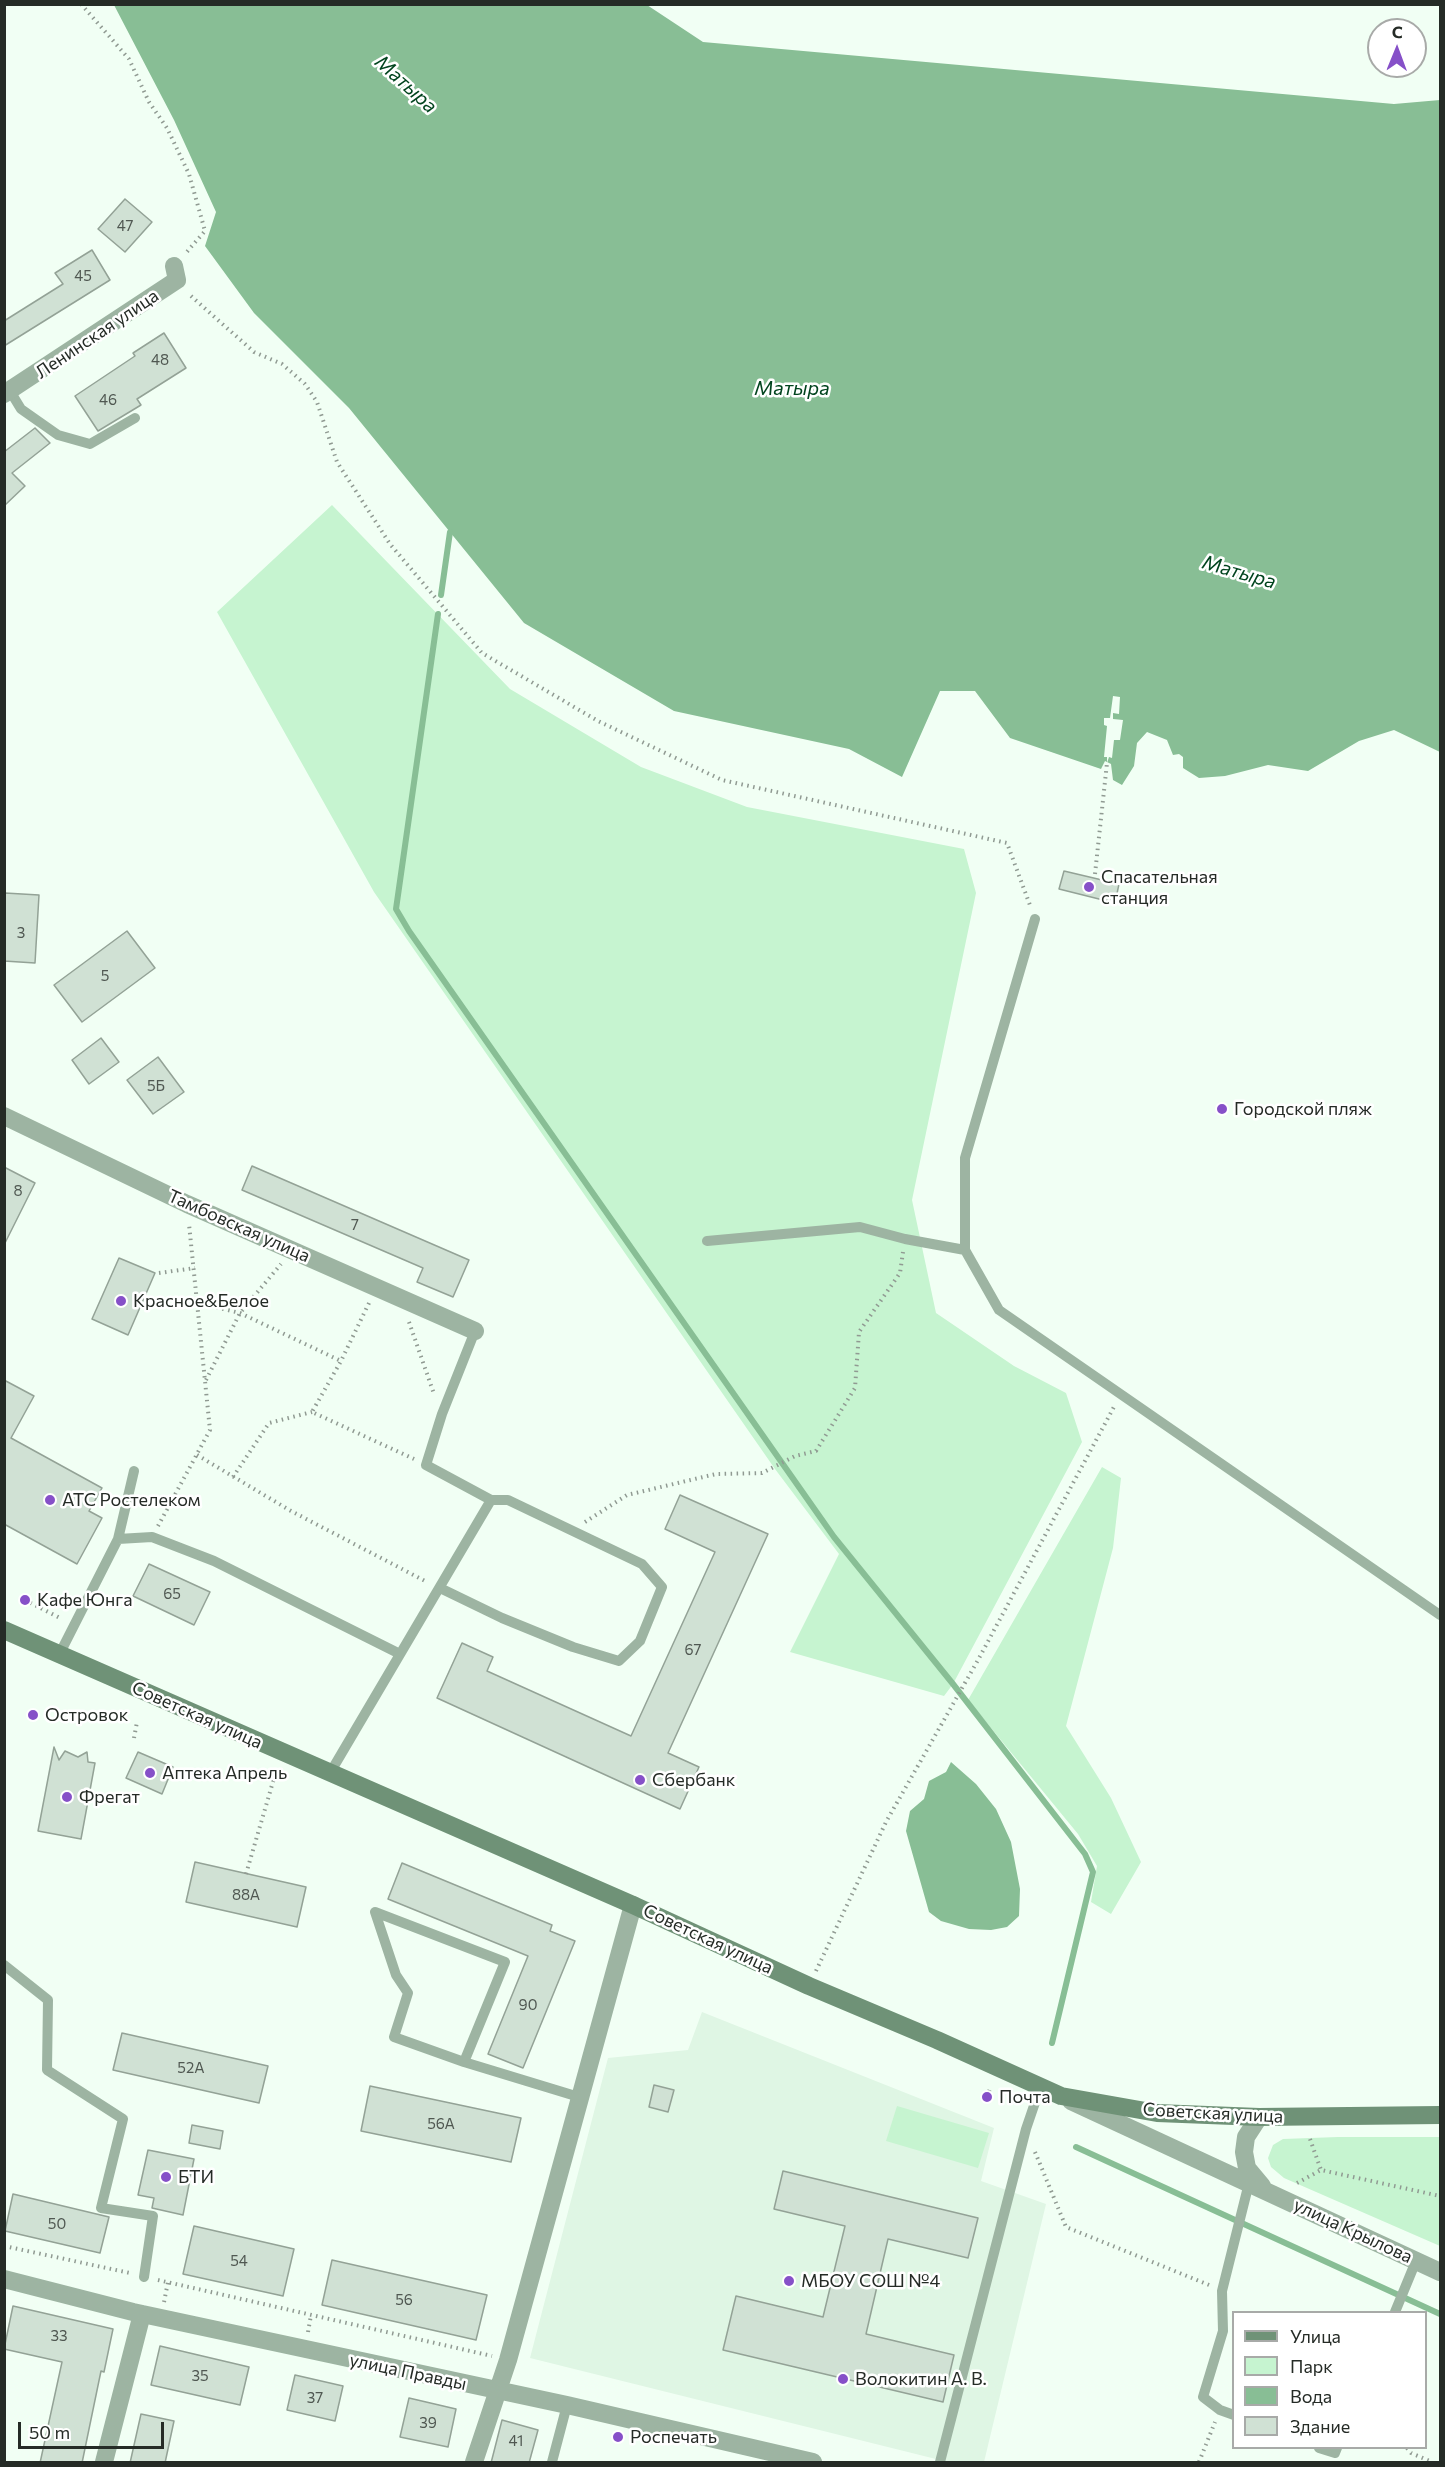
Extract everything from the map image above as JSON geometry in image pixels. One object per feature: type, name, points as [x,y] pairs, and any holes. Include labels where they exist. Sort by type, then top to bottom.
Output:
[{"type":"main road","name":"Советская улица","points":[[4,1630],[633,1905],[809,1986],[938,2040],[1061,2096],[1157,2113],[1259,2117],[1440,2115]]},
{"type":"street","name":"Ленинская улица","points":[[7,393],[177,280],[174,266]]},
{"type":"street","name":"Тамбовская улица","points":[[4,1116],[187,1204],[475,1331]]},
{"type":"street","points":[[474,2463],[508,2360],[633,1905]]},
{"type":"street","name":"улица Крылова","points":[[1061,2096],[1440,2272]]},
{"type":"street","name":"улица Крылова","points":[[1257,2187],[1247,2168],[1244,2152],[1246,2137],[1259,2117]]},
{"type":"street","name":"улица Правды","points":[[4,2279],[142,2314],[567,2405],[813,2463]]},
{"type":"street","points":[[104,2463],[142,2314]]},
{"type":"lane","points":[[7,393],[21,409],[58,435],[90,444],[135,418]]},
{"type":"lane","points":[[1035,919],[965,1158],[965,1250],[999,1310],[1440,1615]]},
{"type":"lane","points":[[707,1240],[860,1227],[905,1239],[965,1250]]},
{"type":"lane","points":[[440,1588],[573,1647],[619,1661],[640,1641],[662,1587],[642,1564],[508,1500],[491,1500],[426,1465],[442,1414],[475,1331]]},
{"type":"lane","points":[[59,1655],[118,1539],[134,1471]]},
{"type":"lane","points":[[330,1773],[491,1500]]},
{"type":"lane","points":[[118,1539],[152,1537],[214,1562],[400,1654]]},
{"type":"lane","points":[[464,2062],[505,1962],[375,1912],[396,1975],[408,1993],[394,2037],[464,2062],[579,2097]]},
{"type":"lane","points":[[4,1965],[48,2000],[47,2070],[123,2119],[101,2208],[153,2216],[144,2277]]},
{"type":"lane","points":[[940,2463],[1026,2129],[1040,2088]]},
{"type":"lane","points":[[1232,2415],[1220,2410],[1203,2397],[1222,2331],[1222,2291],[1257,2187]]},
{"type":"lane","points":[[1396,2311],[1416,2261]]},
{"type":"lane","points":[[552,2463],[567,2405]]},
{"type":"lane","points":[[1323,2449],[1335,2453],[1337,2449]]},
{"type":"path","points":[[81,4],[129,59],[149,102],[167,128],[189,174],[205,231],[174,266]]},
{"type":"path","points":[[191,296],[254,352],[282,364],[305,384],[317,402],[337,462],[390,544],[482,653],[598,721],[722,780],[1006,843],[1035,919]]},
{"type":"path","points":[[1095,874],[1107,763]]},
{"type":"path","points":[[152,1537],[210,1430],[199,1303],[187,1204]]},
{"type":"path","points":[[572,1530],[627,1495],[716,1474],[762,1473],[788,1460],[816,1451],[855,1388],[860,1332],[900,1273],[905,1239]]},
{"type":"path","points":[[205,1381],[240,1313],[294,1250]]},
{"type":"path","points":[[159,1273],[195,1268]]},
{"type":"path","points":[[312,1412],[341,1361],[376,1288]]},
{"type":"path","points":[[401,1300],[442,1414]]},
{"type":"path","points":[[199,1303],[240,1313],[341,1361]]},
{"type":"path","points":[[809,1986],[886,1822],[951,1708],[1121,1394]]},
{"type":"path","points":[[233,1477],[269,1422],[312,1412],[426,1465]]},
{"type":"path","points":[[197,1455],[291,1511],[440,1588]]},
{"type":"path","points":[[25,1600],[63,1620],[67,1611]]},
{"type":"path","points":[[134,1738],[137,1722]]},
{"type":"path","points":[[246,1874],[282,1752]]},
{"type":"path","points":[[987,2097],[991,2086]]},
{"type":"path","points":[[1026,2129],[1066,2227],[1222,2291]]},
{"type":"path","points":[[1310,2139],[1321,2170]]},
{"type":"path","points":[[1298,2183],[1321,2170],[1440,2196]]},
{"type":"path","points":[[4,2246],[508,2360]]},
{"type":"path","points":[[1199,2463],[1220,2410]]},
{"type":"path","points":[[1408,2449],[1411,2453],[1432,2463]]},
{"type":"shaded area","name":"МБОУ СОШ №4","points":[[702,2012],[994,2128],[981,2181],[1046,2204],[984,2462],[948,2462],[530,2358],[608,2058],[688,2050]]},
{"type":"green space","points":[[332,505],[510,689],[641,767],[747,807],[964,849],[976,893],[912,1200],[936,1313],[1014,1366],[1066,1393],[1082,1442],[953,1684],[944,1696],[790,1652],[839,1554],[775,1469],[374,892],[217,612]]},
{"type":"green space","points":[[1102,1467],[1121,1478],[1113,1548],[1066,1726],[1111,1798],[1141,1862],[1111,1914],[1091,1902],[1097,1866],[1078,1834],[968,1700]]},
{"type":"green space","points":[[897,2106],[989,2133],[978,2168],[886,2141]]},
{"type":"green space","points":[[1440,2137],[1440,2246],[1284,2178],[1271,2167],[1268,2158],[1273,2145],[1283,2139]]},
{"type":"water","name":"Матыра","points":[[114,5],[647,5],[703,42],[1394,104],[1440,100],[1440,752],[1394,730],[1359,741],[1308,771],[1268,765],[1225,776],[1199,778],[1183,768],[1183,757],[1179,754],[1173,755],[1167,740],[1147,732],[1137,743],[1134,766],[1122,785],[1113,780],[1111,764],[1105,761],[1101,769],[1010,738],[975,691],[940,691],[902,777],[849,749],[674,711],[524,623],[349,408],[254,313],[205,246],[216,212],[174,120]]},
{"type":"water","points":[[951,1762],[976,1784],[996,1809],[1011,1842],[1020,1889],[1019,1916],[1007,1927],[991,1930],[969,1929],[941,1921],[929,1912],[906,1831],[910,1811],[924,1799],[929,1781],[946,1772]]},
{"type":"pier","points":[[1113,696],[1120,697],[1119,714],[1113,713],[1113,719],[1123,720],[1120,740],[1114,740],[1112,758],[1109,757],[1107,763],[1107,757],[1104,757],[1107,726],[1104,725],[1104,718],[1110,718]]},
{"type":"building","points":[[125,199],[152,222],[125,252],[98,229]]},
{"type":"building","points":[[92,250],[110,280],[4,346],[4,321],[63,284],[55,273]]},
{"type":"building","points":[[164,333],[186,368],[137,399],[141,405],[98,431],[75,396],[135,356],[133,353]]},
{"type":"building","points":[[35,428],[50,443],[12,473],[25,486],[4,506],[4,452]]},
{"type":"building","name":"Спасательная станция","points":[[1064,871],[1119,884],[1115,903],[1059,889]]},
{"type":"building","points":[[5,893],[39,895],[35,963],[4,961]]},
{"type":"building","points":[[127,931],[155,968],[82,1022],[54,985]]},
{"type":"building","points":[[101,1038],[119,1062],[89,1084],[72,1060]]},
{"type":"building","points":[[158,1057],[184,1092],[153,1114],[127,1080]]},
{"type":"building","points":[[252,1166],[469,1260],[453,1297],[417,1282],[423,1268],[242,1190]]},
{"type":"building","points":[[4,1167],[35,1183],[4,1245]]},
{"type":"building","name":"Красное&Белое","points":[[119,1258],[155,1273],[128,1335],[92,1319]]},
{"type":"building","name":"АТС Ростелеком","points":[[4,1380],[34,1396],[11,1438],[102,1488],[89,1511],[102,1518],[77,1564],[4,1524]]},
{"type":"building","points":[[680,1495],[768,1534],[668,1753],[699,1767],[680,1809],[437,1698],[462,1643],[493,1657],[487,1671],[631,1736],[715,1552],[665,1529]]},
{"type":"building","points":[[149,1564],[210,1592],[194,1625],[133,1596]]},
{"type":"building","name":"Фрегат","points":[[54,1747],[59,1760],[65,1751],[78,1757],[87,1752],[88,1762],[95,1763],[81,1839],[38,1831]]},
{"type":"building","name":"Аптека Апрель","points":[[138,1752],[173,1767],[162,1794],[126,1778]]},
{"type":"building","points":[[195,1862],[306,1887],[297,1927],[186,1902]]},
{"type":"building","points":[[402,1863],[552,1925],[550,1931],[575,1941],[523,2068],[488,2054],[528,1956],[388,1899]]},
{"type":"building","points":[[122,2033],[268,2066],[259,2103],[113,2070]]},
{"type":"building","points":[[654,2085],[674,2090],[668,2112],[649,2107]]},
{"type":"building","points":[[370,2086],[521,2118],[511,2162],[361,2131]]},
{"type":"building","points":[[192,2125],[223,2131],[220,2149],[189,2143]]},
{"type":"building","name":"БТИ","points":[[148,2150],[194,2159],[183,2215],[152,2208],[154,2198],[138,2195]]},
{"type":"building","points":[[783,2171],[978,2218],[968,2258],[888,2239],[866,2334],[954,2355],[943,2402],[723,2350],[736,2296],[823,2317],[845,2226],[774,2209]]},
{"type":"building","points":[[13,2194],[109,2217],[100,2253],[5,2231]]},
{"type":"building","points":[[194,2226],[294,2249],[283,2296],[183,2274]]},
{"type":"building","points":[[332,2260],[487,2295],[476,2340],[322,2305]]},
{"type":"building","points":[[13,2306],[113,2329],[104,2372],[101,2371],[82,2463],[40,2463],[62,2362],[4,2349]]},
{"type":"building","points":[[160,2346],[249,2367],[240,2405],[151,2385]]},
{"type":"building","points":[[295,2375],[343,2386],[335,2421],[287,2410]]},
{"type":"building","points":[[409,2398],[456,2409],[448,2447],[400,2437]]},
{"type":"building","points":[[141,2414],[174,2421],[165,2463],[130,2463]]},
{"type":"building","points":[[502,2420],[538,2430],[529,2463],[491,2463]]},
{"type":"waterway","points":[[441,595],[450,532]]},
{"type":"waterway","points":[[438,614],[396,909],[409,931],[834,1537],[953,1684],[1085,1854],[1093,1872],[1052,2043]]},
{"type":"waterway","points":[[1076,2147],[1440,2314]]},
{"type":"place","name":"Спасательная станция","points":[[1089,887]]},
{"type":"place","name":"Городской пляж","points":[[1222,1109]]},
{"type":"place","name":"Красное&Белое","points":[[121,1301]]},
{"type":"place","name":"АТС Ростелеком","points":[[50,1500]]},
{"type":"place","name":"Кафе Юнга","points":[[25,1600]]},
{"type":"place","name":"Островок","points":[[33,1715]]},
{"type":"place","name":"Аптека Апрель","points":[[150,1773]]},
{"type":"place","name":"Сбербанк","points":[[640,1780]]},
{"type":"place","name":"Фрегат","points":[[67,1797]]},
{"type":"place","name":"Почта","points":[[987,2097]]},
{"type":"place","name":"БТИ","points":[[166,2177]]},
{"type":"place","name":"МБОУ СОШ №4","points":[[789,2281]]},
{"type":"place","name":"Волокитин А. В.","points":[[843,2379]]},
{"type":"place","name":"Роспечать","points":[[618,2437]]}]
